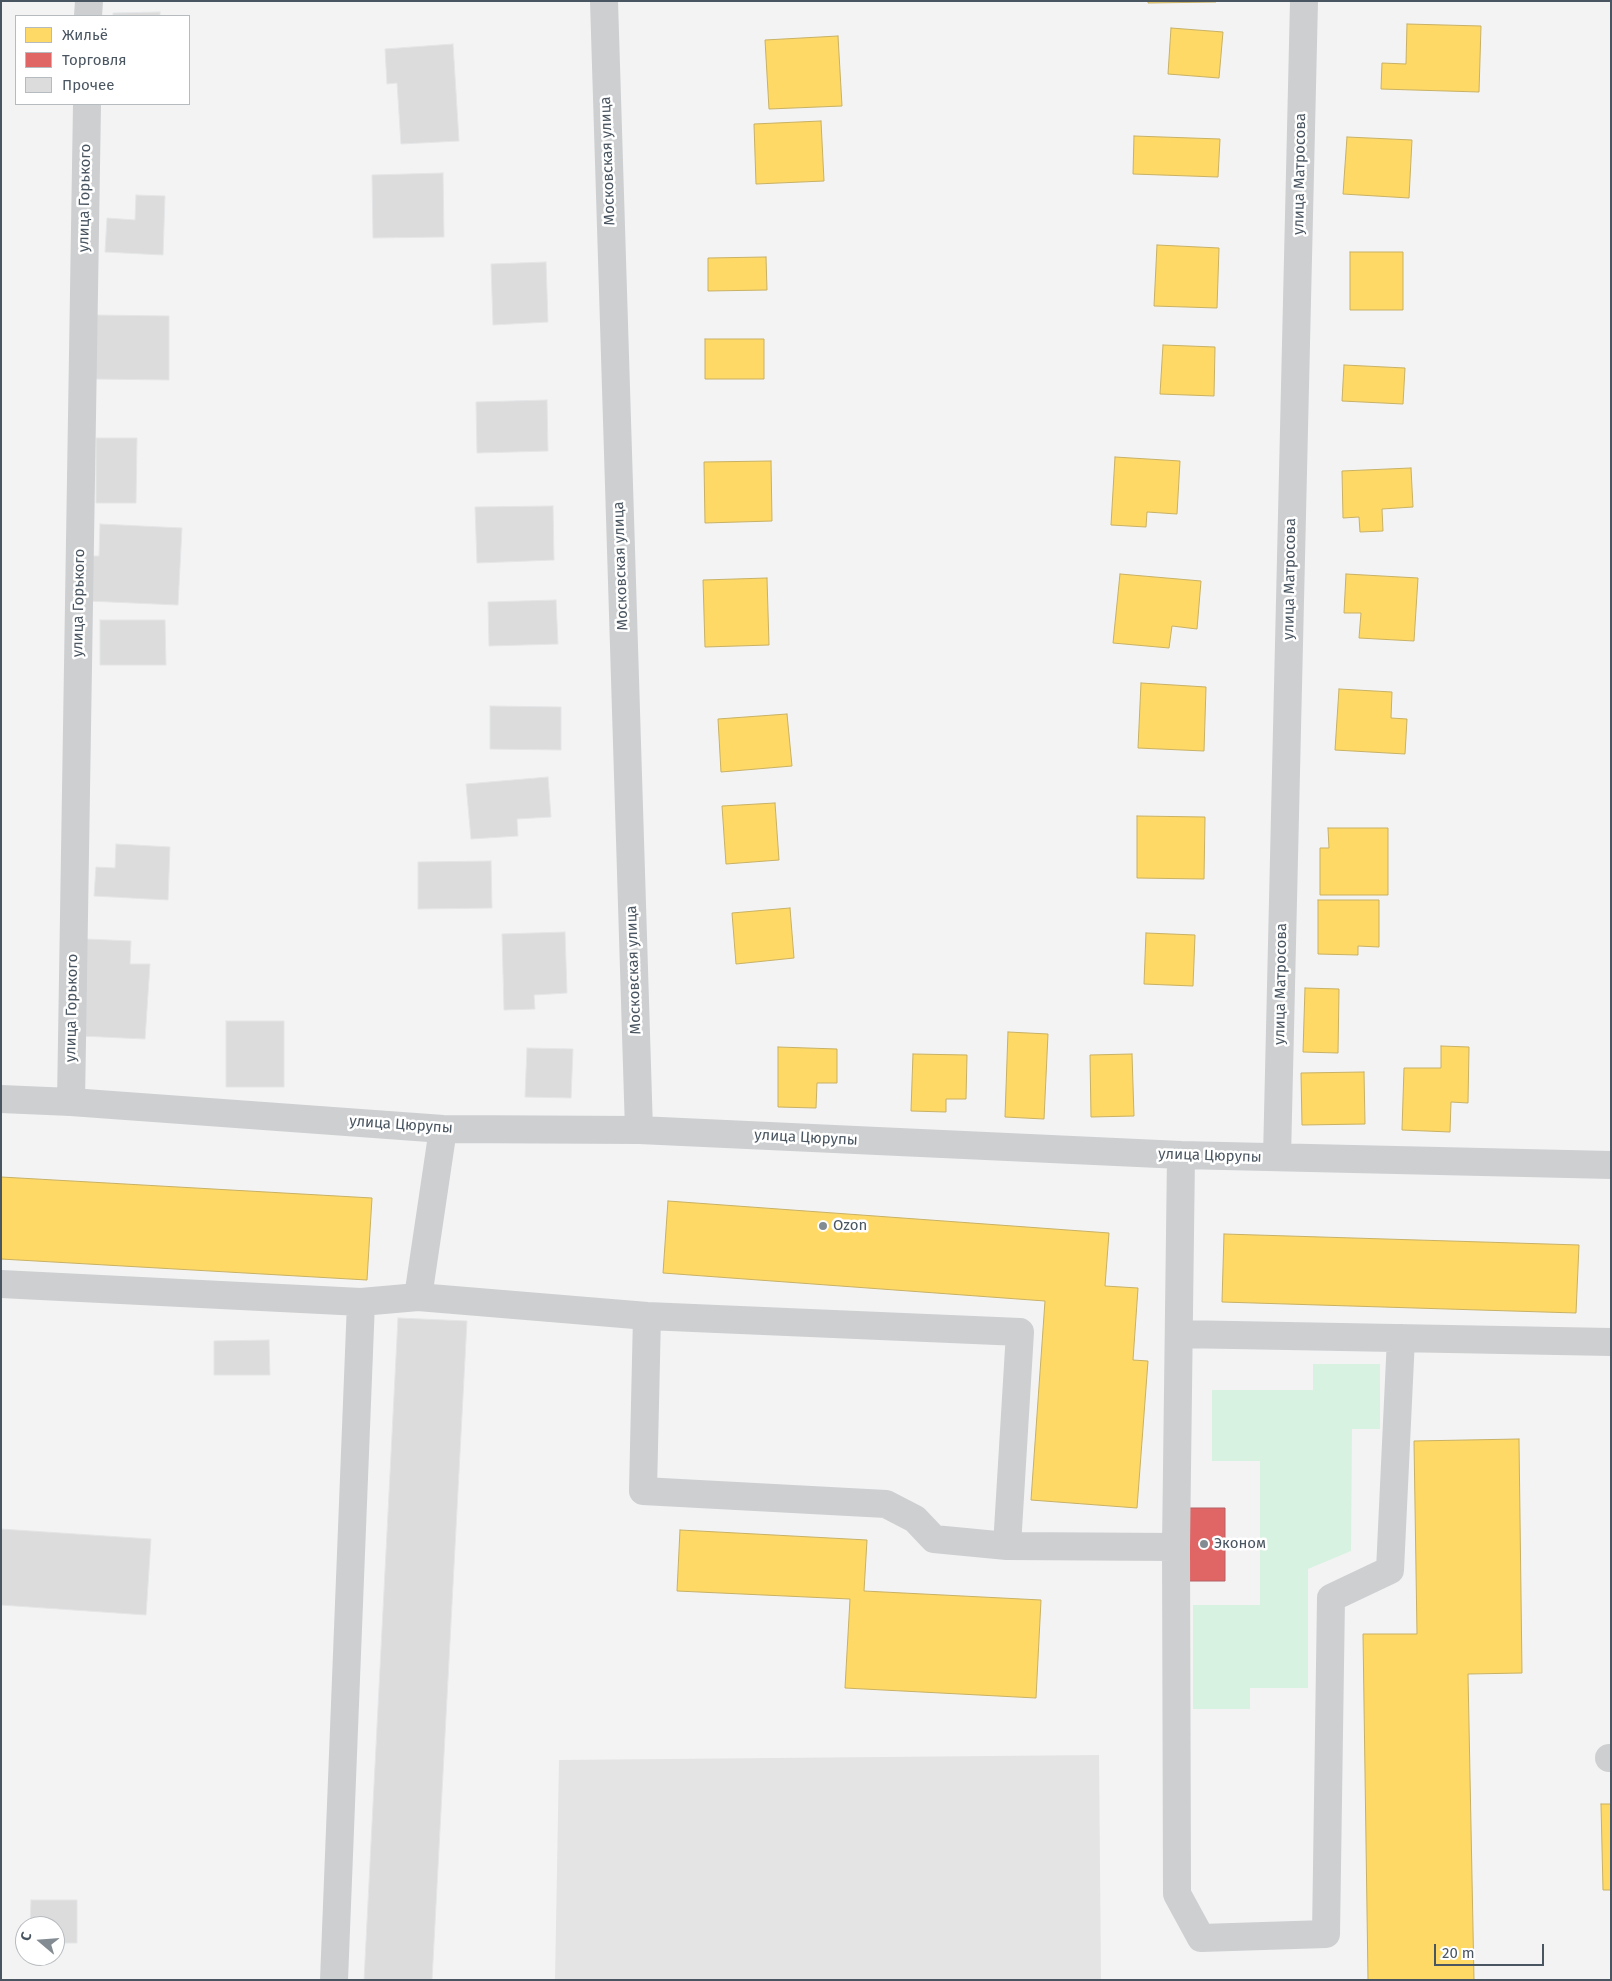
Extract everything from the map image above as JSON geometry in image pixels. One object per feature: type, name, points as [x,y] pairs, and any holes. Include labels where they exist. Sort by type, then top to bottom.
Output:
[{"type":"street","points":[[88,15],[89,1]]},
{"type":"street","name":"Московская улица","points":[[604,1],[639,1130]]},
{"type":"street","name":"улица Матросова","points":[[1277,1157],[1304,1]]},
{"type":"street","name":"улица Горького","points":[[71,1102],[87,105]]},
{"type":"street","name":"улица Цюрупы","points":[[1,1099],[71,1102],[443,1129],[639,1130],[1181,1155],[1611,1165]]},
{"type":"street","points":[[418,1296],[443,1129]]},
{"type":"street","points":[[1181,1155],[1176,1547],[1176,1894],[1201,1938],[1326,1934],[1331,1598],[1390,1570],[1401,1338]]},
{"type":"street","points":[[1,1284],[361,1302],[418,1296],[647,1316],[1020,1332],[1006,1546]]},
{"type":"street","points":[[334,1980],[361,1302]]},
{"type":"street","points":[[647,1316],[643,1491],[886,1504],[915,1519],[934,1539],[1006,1546],[1176,1547]]},
{"type":"street","points":[[1179,1334],[1611,1342]]},
{"type":"shaded area","points":[[1099,1755],[1101,1980],[555,1980],[559,1760]]},
{"type":"green space","points":[[1313,1364],[1380,1364],[1380,1429],[1352,1429],[1351,1551],[1308,1569],[1308,1688],[1250,1688],[1250,1709],[1193,1709],[1193,1605],[1260,1605],[1260,1461],[1212,1461],[1212,1390],[1313,1390]]},
{"type":"building: Жильё","points":[[1148,1],[1216,1],[1216,2],[1148,3]]},
{"type":"building: Жильё","points":[[1407,24],[1481,26],[1479,92],[1381,89],[1382,63],[1406,64]]},
{"type":"building: Жильё","points":[[1171,28],[1223,32],[1219,78],[1168,74]]},
{"type":"building: Жильё","points":[[838,36],[842,106],[769,109],[765,40]]},
{"type":"building: Жильё","points":[[821,121],[824,181],[756,184],[754,124]]},
{"type":"building: Жильё","points":[[1134,136],[1220,139],[1218,177],[1133,174]]},
{"type":"building: Жильё","points":[[1347,137],[1412,140],[1409,198],[1343,194]]},
{"type":"building: Жильё","points":[[1157,245],[1219,248],[1217,308],[1154,306]]},
{"type":"building: Жильё","points":[[1350,252],[1403,252],[1403,310],[1350,310]]},
{"type":"building: Жильё","points":[[766,257],[767,290],[708,291],[708,258]]},
{"type":"building: Жильё","points":[[705,339],[764,339],[764,379],[705,379]]},
{"type":"building: Жильё","points":[[1163,345],[1215,347],[1214,396],[1160,394]]},
{"type":"building: Жильё","points":[[1344,365],[1405,368],[1403,404],[1342,401]]},
{"type":"building: Жильё","points":[[1115,457],[1180,461],[1177,514],[1147,512],[1146,527],[1111,525]]},
{"type":"building: Жильё","points":[[771,461],[772,521],[705,523],[704,462]]},
{"type":"building: Жильё","points":[[1411,468],[1413,507],[1382,509],[1383,531],[1360,532],[1359,517],[1343,518],[1342,471]]},
{"type":"building: Жильё","points":[[1120,574],[1201,581],[1197,629],[1172,626],[1169,648],[1113,643]]},
{"type":"building: Жильё","points":[[1346,574],[1418,578],[1414,641],[1359,638],[1361,613],[1344,613]]},
{"type":"building: Жильё","points":[[767,578],[769,645],[705,647],[703,580]]},
{"type":"building: Жильё","points":[[1141,683],[1206,687],[1204,751],[1138,748]]},
{"type":"building: Жильё","points":[[1339,689],[1392,692],[1391,718],[1407,719],[1405,754],[1335,750]]},
{"type":"building: Жильё","points":[[787,714],[792,766],[721,772],[718,719]]},
{"type":"building: Жильё","points":[[775,803],[779,860],[726,864],[722,806]]},
{"type":"building: Жильё","points":[[1137,816],[1205,817],[1204,879],[1137,878]]},
{"type":"building: Жильё","points":[[1328,828],[1388,828],[1388,895],[1320,895],[1320,848],[1329,848]]},
{"type":"building: Жильё","points":[[1318,900],[1379,900],[1379,947],[1358,946],[1358,955],[1318,954]]},
{"type":"building: Жильё","points":[[790,908],[794,958],[736,964],[732,913]]},
{"type":"building: Жильё","points":[[1146,933],[1195,935],[1193,986],[1144,984]]},
{"type":"building: Жильё","points":[[1305,988],[1339,989],[1338,1053],[1303,1052]]},
{"type":"building: Жильё","points":[[1008,1032],[1048,1034],[1044,1119],[1005,1117]]},
{"type":"building: Жильё","points":[[1441,1046],[1469,1047],[1468,1103],[1451,1102],[1450,1132],[1402,1130],[1404,1068],[1441,1068]]},
{"type":"building: Жильё","points":[[778,1047],[837,1049],[837,1083],[817,1083],[816,1108],[778,1107]]},
{"type":"building: Жильё","points":[[913,1054],[967,1055],[966,1099],[946,1099],[946,1112],[911,1111]]},
{"type":"building: Жильё","points":[[1132,1054],[1134,1116],[1091,1117],[1090,1055]]},
{"type":"building: Жильё","points":[[1364,1072],[1365,1124],[1302,1125],[1301,1073]]},
{"type":"building: Жильё","points":[[1,1177],[372,1198],[367,1280],[1,1259]]},
{"type":"building: Жильё","points":[[668,1201],[1109,1233],[1105,1286],[1138,1288],[1133,1360],[1148,1361],[1137,1508],[1031,1500],[1045,1301],[663,1273]]},
{"type":"building: Жильё","points":[[1224,1234],[1579,1245],[1576,1313],[1222,1302]]},
{"type":"building: Жильё","points":[[1519,1439],[1522,1673],[1468,1674],[1474,1980],[1368,1980],[1363,1634],[1417,1634],[1414,1441]]},
{"type":"building: Жильё","points":[[680,1530],[867,1540],[864,1591],[1041,1600],[1036,1698],[845,1688],[850,1599],[677,1591]]},
{"type":"building: Жильё","points":[[1601,1804],[1611,1804],[1611,1890],[1603,1890]]},
{"type":"building: Торговля","name":"Эконом","points":[[1184,1508],[1225,1508],[1225,1581],[1183,1581]]},
{"type":"building: Прочее","points":[[160,12],[160,15],[113,15],[113,13]]},
{"type":"building: Прочее","points":[[453,44],[459,141],[401,144],[397,83],[387,84],[385,49]]},
{"type":"building: Прочее","points":[[443,173],[444,237],[373,238],[372,175]]},
{"type":"building: Прочее","points":[[136,195],[165,196],[163,255],[105,252],[107,218],[135,220]]},
{"type":"building: Прочее","points":[[546,262],[548,322],[493,325],[491,264]]},
{"type":"building: Прочее","points":[[95,315],[169,316],[169,380],[95,379]]},
{"type":"building: Прочее","points":[[547,400],[548,451],[477,453],[476,402]]},
{"type":"building: Прочее","points":[[96,438],[137,438],[136,503],[96,503]]},
{"type":"building: Прочее","points":[[553,506],[554,560],[477,563],[475,507]]},
{"type":"building: Прочее","points":[[100,524],[182,528],[178,605],[88,601],[91,556],[99,556]]},
{"type":"building: Прочее","points":[[556,600],[558,644],[489,646],[488,602]]},
{"type":"building: Прочее","points":[[100,620],[165,620],[166,665],[100,665]]},
{"type":"building: Прочее","points":[[490,706],[561,707],[561,750],[490,749]]},
{"type":"building: Прочее","points":[[548,777],[551,817],[517,819],[518,836],[471,839],[466,784]]},
{"type":"building: Прочее","points":[[116,844],[170,847],[168,900],[94,896],[96,867],[115,868]]},
{"type":"building: Прочее","points":[[491,861],[492,908],[418,909],[418,862]]},
{"type":"building: Прочее","points":[[565,932],[567,993],[534,995],[535,1009],[504,1010],[502,934]]},
{"type":"building: Прочее","points":[[86,939],[131,941],[130,964],[150,964],[145,1039],[81,1036]]},
{"type":"building: Прочее","points":[[226,1021],[284,1021],[284,1087],[226,1087]]},
{"type":"building: Прочее","points":[[527,1048],[573,1049],[571,1098],[525,1097]]},
{"type":"building: Прочее","points":[[398,1318],[467,1321],[432,1980],[364,1980]]},
{"type":"building: Прочее","points":[[269,1340],[270,1375],[214,1375],[214,1341]]},
{"type":"building: Прочее","points":[[1,1529],[151,1539],[146,1615],[1,1605]]},
{"type":"building: Прочее","points":[[31,1900],[77,1900],[77,1943],[65,1943],[65,1916],[30,1916]]},
{"type":"place","name":"Ozon","points":[[823,1226]]},
{"type":"place","name":"Эконом","points":[[1204,1544]]}]
